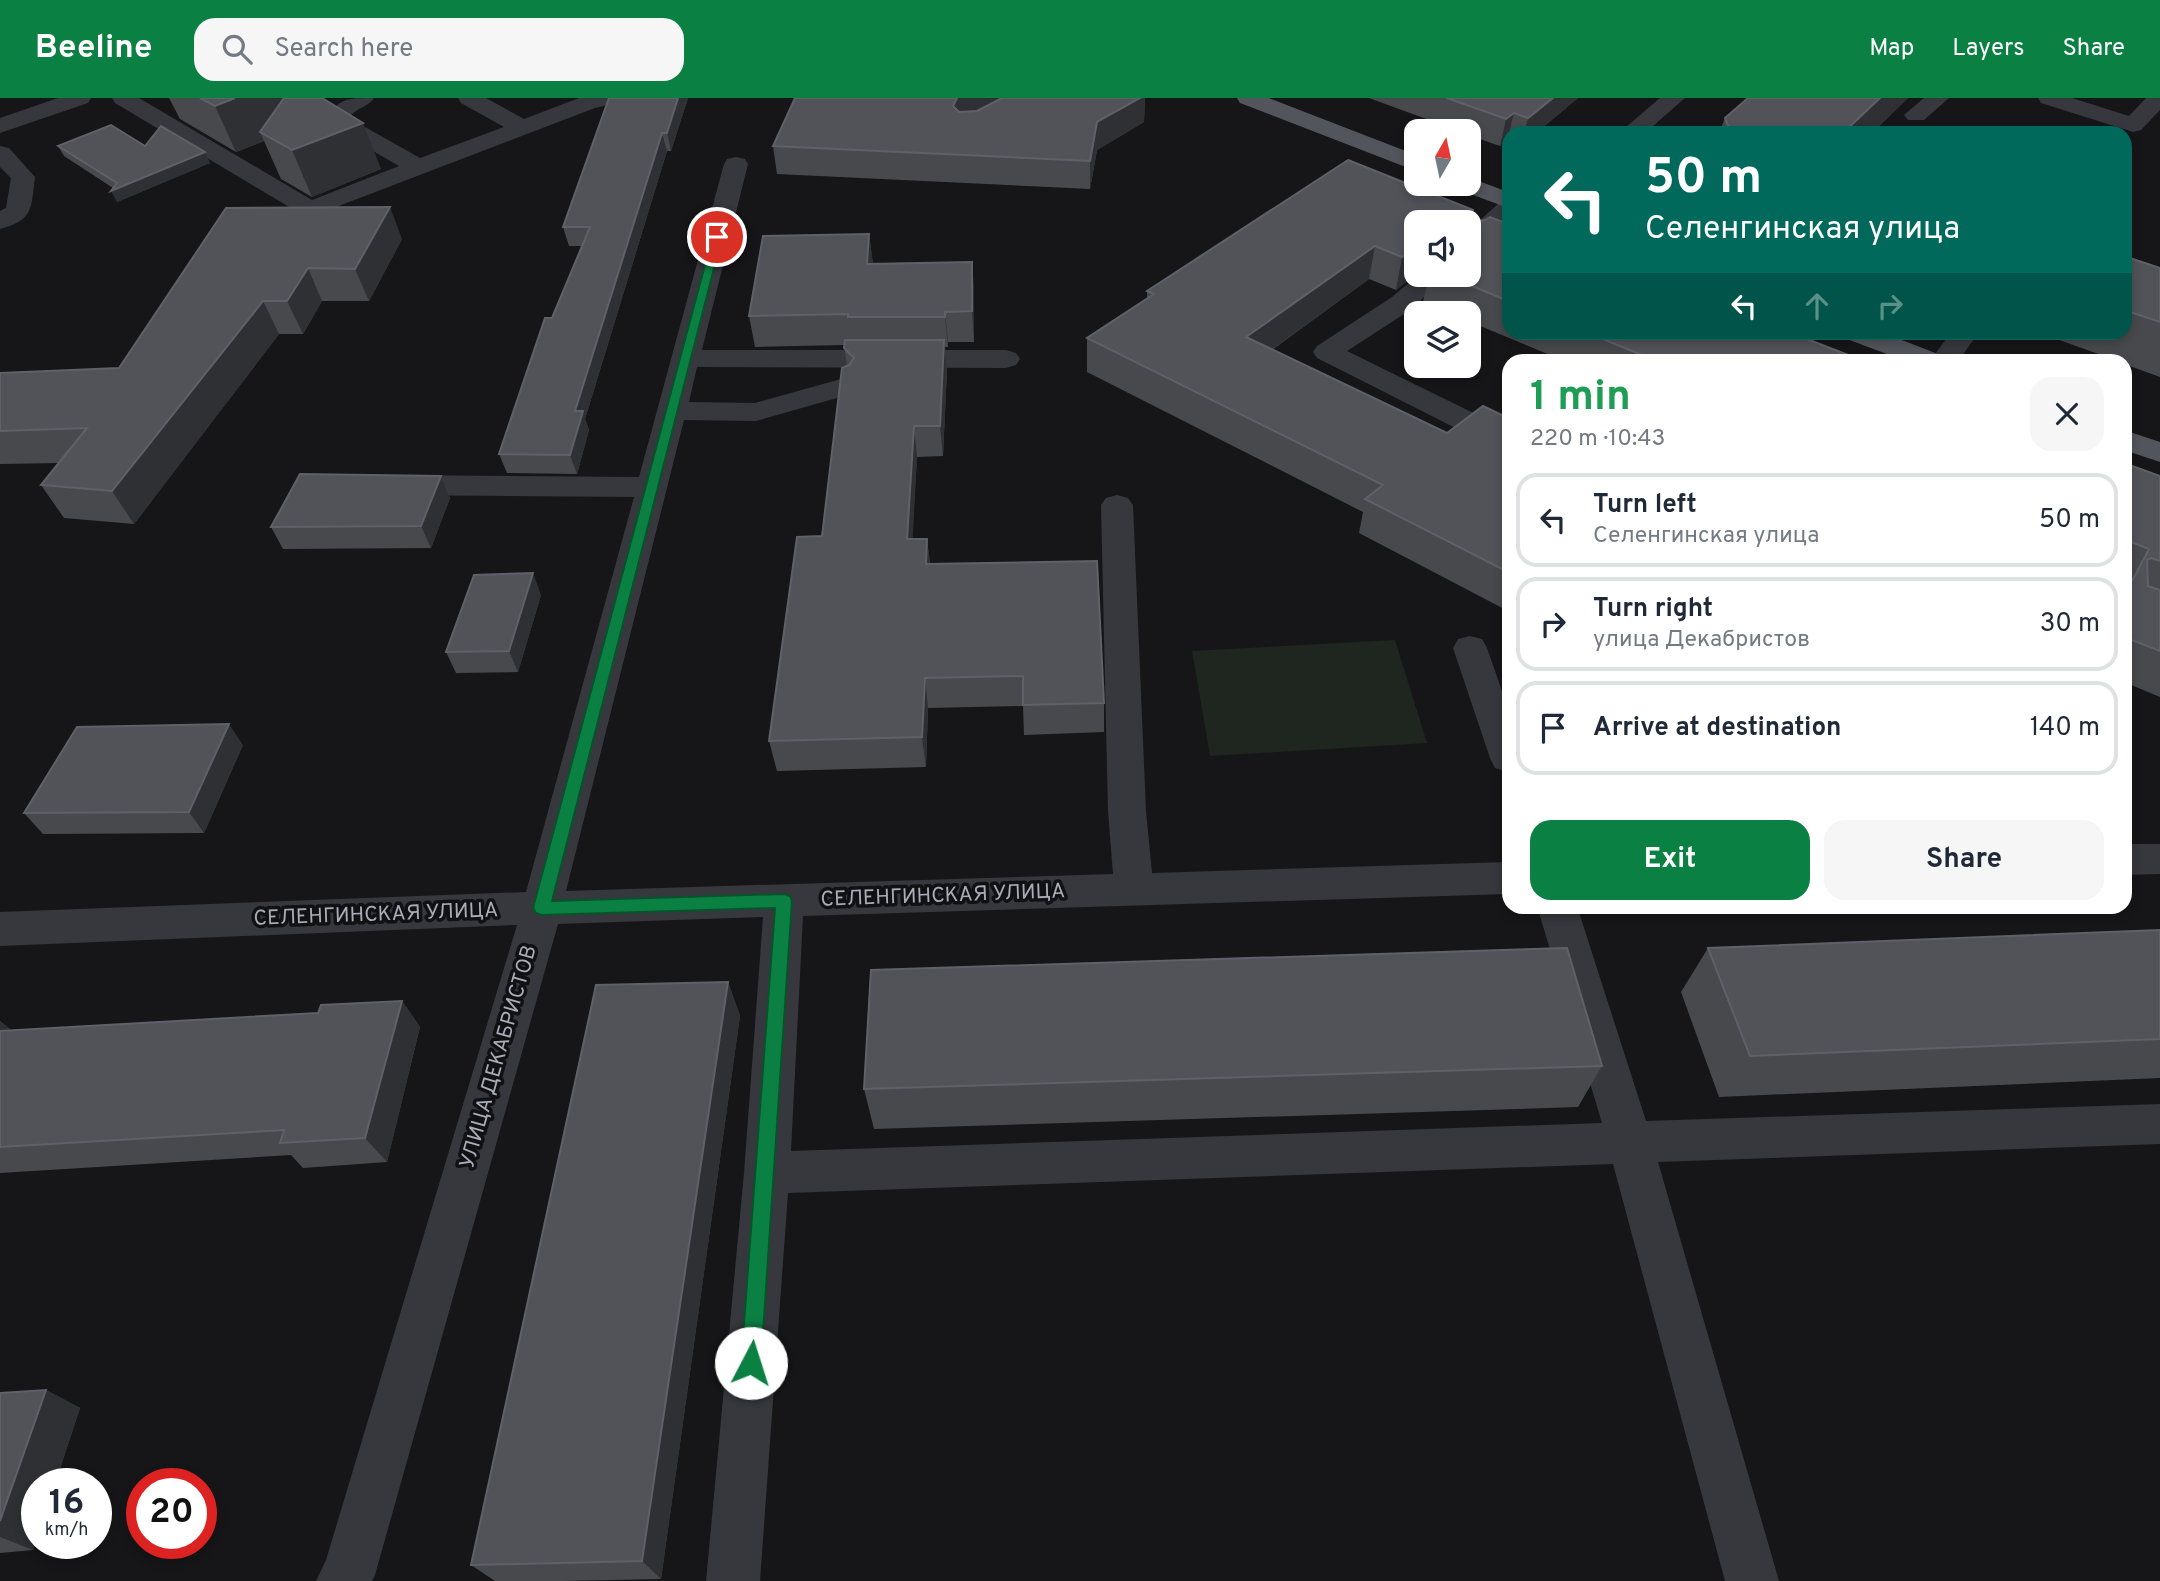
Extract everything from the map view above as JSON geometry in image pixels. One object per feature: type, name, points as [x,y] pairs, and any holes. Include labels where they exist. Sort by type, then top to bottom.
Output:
[{"type":"main road","points":[[1248,98],[1404,159]]},
{"type":"main road","points":[[1481,190],[1502,199]]},
{"type":"main road","points":[[1875,340],[1912,354]]},
{"type":"main road","points":[[2132,442],[2160,453]]},
{"type":"street","points":[[0,126],[80,98]]},
{"type":"street","points":[[123,98],[310,209],[591,100]]},
{"type":"street","points":[[363,98],[345,106],[336,120],[419,168]]},
{"type":"street","points":[[469,98],[523,128]]},
{"type":"street","points":[[1640,126],[1674,98]]},
{"type":"street","points":[[1916,115],[1938,98]]},
{"type":"street","points":[[2049,98],[2133,125],[2159,98]]},
{"type":"street","points":[[0,153],[23,177],[18,212],[0,221]]},
{"type":"street","name":"УЛИЦА ДЕКАБРИСТОВ","points":[[348,1579],[542,908],[736,164]]},
{"type":"street","points":[[1481,233],[1502,214]]},
{"type":"street","points":[[1420,287],[1402,303],[1327,352],[1502,439]]},
{"type":"street","points":[[685,358],[1006,359]]},
{"type":"street","points":[[672,411],[756,412],[841,388]]},
{"type":"street","points":[[356,485],[652,487]]},
{"type":"street","points":[[1116,505],[1127,811],[1134,890]]},
{"type":"street","points":[[1470,648],[1502,741]]},
{"type":"street","points":[[2132,860],[2160,859]]},
{"type":"street","name":"СЕЛЕНГИНСКАЯ УЛИЦА","points":[[0,929],[542,908],[1502,878]]},
{"type":"street","points":[[733,1581],[767,1172],[784,901]]},
{"type":"street","points":[[1559,914],[1630,1142],[1752,1581]]},
{"type":"street","points":[[767,1172],[2160,1124]]},
{"type":"shaded area","points":[[1395,640],[1427,743],[1210,756],[1192,651]]},
{"type":"building","points":[[200,98],[235,98],[215,106]]},
{"type":"building","points":[[284,98],[322,98],[363,123],[292,150],[260,132]]},
{"type":"building","points":[[609,98],[678,98],[667,133],[662,133],[575,411],[583,411],[570,455],[499,454],[545,318],[552,318],[590,227],[563,227]]},
{"type":"building","points":[[795,98],[957,98],[953,106],[959,112],[977,111],[1002,98],[1140,98],[1097,122],[1090,161],[773,146]]},
{"type":"building","points":[[1447,98],[1553,98],[1528,118],[1514,113],[1506,119]]},
{"type":"building","points":[[1748,98],[1880,98],[1850,126],[1728,126],[1725,118]]},
{"type":"building","points":[[111,125],[145,146],[161,126],[205,152],[111,191],[117,183],[58,146]]},
{"type":"building","points":[[1348,160],[1404,182],[1404,196],[1438,196],[1473,210],[1404,210],[1404,255],[1402,257],[1375,246],[1246,337],[1447,433],[1483,406],[1502,415],[1502,569],[1365,499],[1383,485],[1087,338],[1154,294],[1147,291]]},
{"type":"building","points":[[390,207],[355,269],[308,268],[287,301],[263,301],[112,491],[41,485],[87,428],[0,431],[0,373],[119,368],[226,208]]},
{"type":"building","points":[[1490,217],[1502,222],[1502,298],[1475,287],[1481,287],[1481,221]]},
{"type":"building","points":[[869,234],[867,264],[972,262],[972,311],[945,312],[945,317],[848,317],[848,314],[749,316],[763,236]]},
{"type":"building","points":[[2132,259],[2160,268],[2160,322],[2132,313]]},
{"type":"building","points":[[845,340],[944,340],[940,426],[914,426],[907,539],[927,539],[926,564],[1097,561],[1104,703],[1023,705],[1023,676],[925,678],[922,737],[769,741],[797,537],[822,536],[842,368],[849,365],[854,358],[844,348]]},
{"type":"building","points":[[1605,340],[1810,340],[1846,354],[1639,354]]},
{"type":"building","points":[[2132,466],[2160,476],[2160,561],[2151,558],[2147,560],[2148,586],[2160,590],[2160,651],[2132,640],[2132,581],[2149,549],[2132,542]]},
{"type":"building","points":[[300,474],[441,476],[421,526],[271,527]]},
{"type":"building","points":[[533,573],[509,651],[446,652],[474,575]]},
{"type":"building","points":[[229,724],[189,812],[24,813],[77,727]]},
{"type":"building","points":[[2160,930],[2160,1039],[1750,1056],[1708,948]]},
{"type":"building","points":[[1567,948],[1602,1066],[864,1089],[871,970]]},
{"type":"building","points":[[728,982],[642,1561],[471,1565],[596,985]]},
{"type":"building","points":[[402,1001],[365,1138],[280,1143],[284,1130],[0,1147],[0,1031],[318,1013],[321,1005]]},
{"type":"building","points":[[46,1390],[0,1521],[0,1393]]},
{"type":"route","points":[[717,237],[542,908],[784,901],[767,1172],[751,1363]]}]
